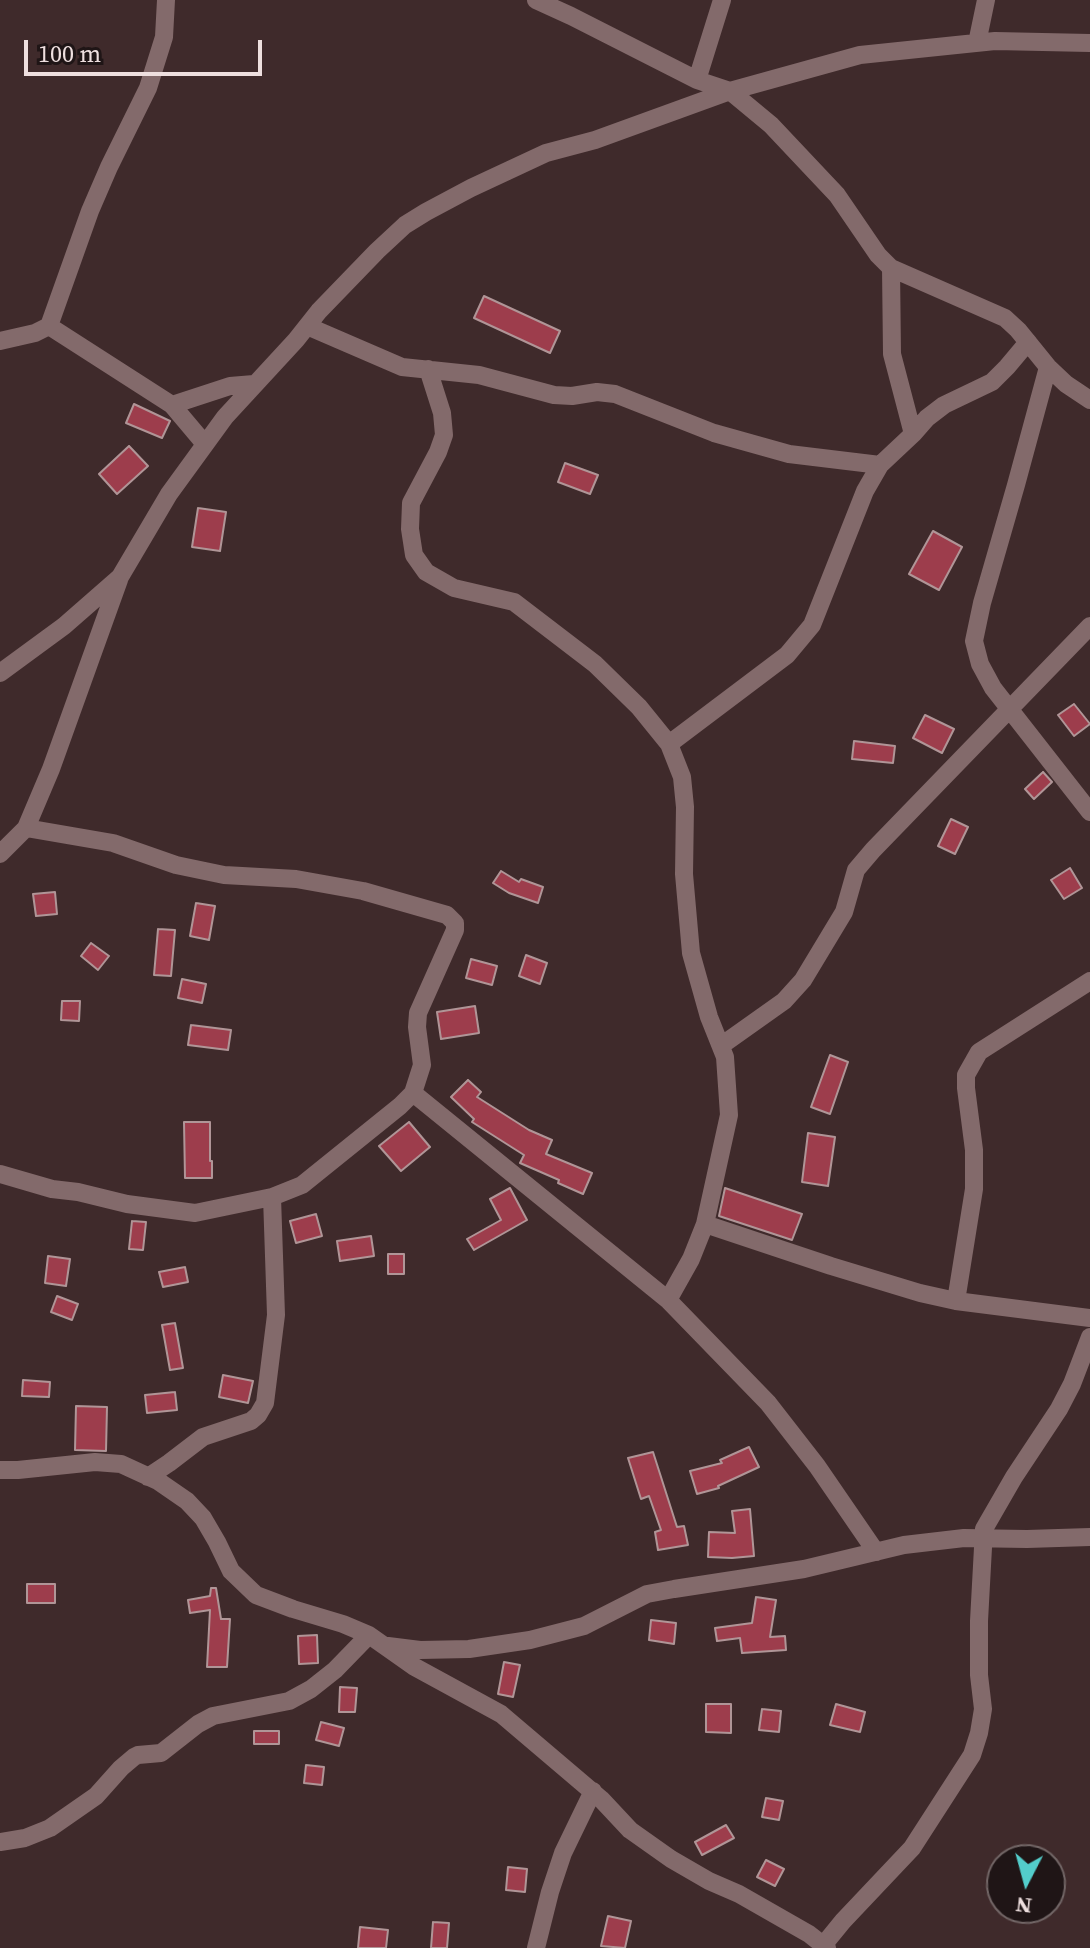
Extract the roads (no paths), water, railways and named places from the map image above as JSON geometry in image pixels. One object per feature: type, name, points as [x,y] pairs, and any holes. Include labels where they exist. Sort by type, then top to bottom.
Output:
[{"type":"street","points":[[0,341],[35,333],[49,326],[90,211],[148,88],[164,37],[166,0]]},
{"type":"street","points":[[536,0],[697,80],[730,91],[771,125],[837,195],[878,255],[891,268],[1005,318],[1048,367],[1090,400]]},
{"type":"street","points":[[697,80],[722,0]]},
{"type":"street","points":[[977,43],[986,0]]},
{"type":"street","points":[[0,854],[26,828],[57,755],[120,577],[169,494],[204,443],[254,384],[319,311],[405,225],[471,188],[546,153],[595,140],[730,91],[860,55],[995,41],[1090,43]]},
{"type":"street","points":[[891,268],[892,354],[913,434]]},
{"type":"street","points":[[49,326],[172,405],[204,443]]},
{"type":"street","points":[[307,326],[402,367],[479,375],[554,395],[615,394],[714,433],[774,450],[880,465]]},
{"type":"street","points":[[669,744],[787,655],[812,625],[865,491],[880,465],[944,405],[992,382],[1028,342]]},
{"type":"street","points":[[1048,367],[974,641],[980,664],[993,688],[1090,812]]},
{"type":"street","points":[[428,369],[442,413],[444,435],[411,503],[410,529],[414,555],[426,572],[454,588],[514,602],[595,664],[639,707],[669,744],[682,777],[684,874],[691,953],[709,1017],[725,1057],[729,1115],[705,1224],[691,1259],[668,1300]]},
{"type":"street","points":[[172,405],[230,386],[254,384]]},
{"type":"street","points":[[0,673],[64,626],[120,577]]},
{"type":"street","points":[[722,1045],[784,1001],[803,980],[844,912],[856,870],[1090,626]]},
{"type":"street","points":[[0,1174],[52,1189],[127,1204],[195,1213],[272,1197],[302,1185],[413,1093],[422,1065],[418,1013],[455,930],[455,923],[447,915],[363,891],[296,879],[224,875],[176,865],[113,843],[26,828]]},
{"type":"street","points":[[956,1301],[974,1189],[974,1150],[966,1075],[979,1052],[1090,981]]},
{"type":"street","points":[[413,1093],[668,1300],[768,1403],[817,1466],[876,1552]]},
{"type":"street","points":[[148,1477],[203,1437],[251,1421],[265,1403],[276,1315],[272,1197]]},
{"type":"street","points":[[705,1224],[920,1293],[956,1301],[1090,1318]]},
{"type":"street","points":[[0,1470],[95,1462],[121,1464],[158,1481],[187,1501],[203,1518],[231,1571],[256,1595],[343,1624],[501,1714],[593,1791],[630,1830],[709,1881],[798,1927],[824,1947],[853,1910],[912,1848],[972,1755],[983,1709],[979,1648],[984,1529],[1059,1409],[1090,1337]]},
{"type":"street","points":[[0,1842],[25,1838],[50,1828],[96,1796],[134,1757],[161,1753],[213,1716],[289,1701],[377,1641],[420,1650],[469,1649],[530,1640],[584,1626],[647,1594],[804,1569],[904,1545],[964,1538],[1090,1537]]},
{"type":"street","points":[[536,1948],[563,1853],[593,1791]]}]
